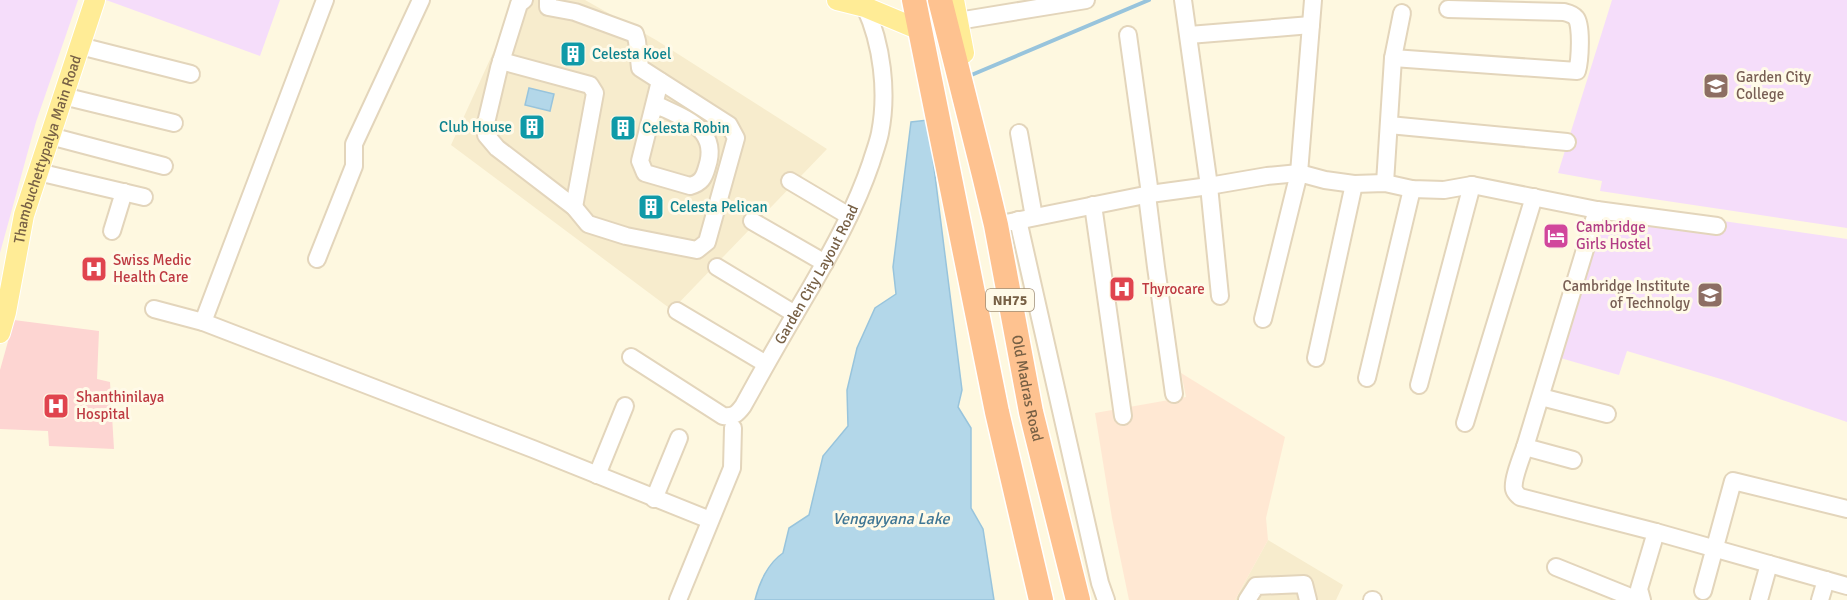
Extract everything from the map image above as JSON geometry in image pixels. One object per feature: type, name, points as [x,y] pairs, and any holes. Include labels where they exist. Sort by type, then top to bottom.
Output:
[{"type":"highway","name":"NH75","points":[[914,0],[997,412],[1041,600]]},
{"type":"highway","name":"Old Madras Road","points":[[940,0],[968,110],[1016,221],[1031,412],[1078,600]]},
{"type":"main road","name":"Thambuchettypalya Main Road","points":[[0,333],[24,215],[95,0]]},
{"type":"main road","points":[[837,0],[865,4],[920,30]]},
{"type":"main road","points":[[954,0],[969,82],[968,110]]},
{"type":"street","points":[[203,322],[325,0]]},
{"type":"street","points":[[317,259],[354,166],[354,144],[421,0]]},
{"type":"street","points":[[958,21],[1086,0]]},
{"type":"street","points":[[1183,0],[1209,186],[1220,296]]},
{"type":"street","points":[[1263,319],[1299,173],[1313,0]]},
{"type":"street","points":[[521,2],[548,3],[635,34],[638,41],[640,69],[729,125],[736,138],[707,242],[697,250],[626,236],[588,224],[574,207],[497,148],[486,135],[486,123],[501,61],[521,2]]},
{"type":"street","name":"Garden City Layout Road","points":[[631,357],[723,416],[736,415],[743,406],[825,263],[849,216],[861,190],[880,135],[883,88],[879,49],[865,4]]},
{"type":"street","points":[[1393,58],[1578,70],[1579,23],[1573,15],[1564,12],[1448,9]]},
{"type":"street","points":[[1385,183],[1393,58],[1402,13]]},
{"type":"street","points":[[1189,35],[1311,25]]},
{"type":"street","points":[[1128,35],[1174,394]]},
{"type":"street","points":[[80,46],[191,75]]},
{"type":"street","points":[[501,61],[590,85],[595,93],[574,207]]},
{"type":"street","points":[[655,104],[686,119],[702,131],[710,143],[710,158],[704,179],[690,186],[645,173],[640,161],[660,81]]},
{"type":"street","points":[[63,96],[174,123]]},
{"type":"street","points":[[1389,125],[1567,142]]},
{"type":"street","points":[[1019,133],[1016,221],[1100,583],[1106,600]]},
{"type":"street","points":[[50,136],[164,166]]},
{"type":"street","points":[[707,168],[727,173]]},
{"type":"street","points":[[38,171],[144,197]]},
{"type":"street","points":[[1016,221],[1149,195],[1299,173],[1325,180],[1354,184],[1385,183],[1412,189],[1444,190],[1472,184],[1597,210],[1716,226]]},
{"type":"street","points":[[790,181],[849,216]]},
{"type":"street","points":[[1316,358],[1354,184]]},
{"type":"street","points":[[1419,385],[1472,184]]},
{"type":"street","points":[[1367,378],[1412,189]]},
{"type":"street","points":[[112,231],[124,192]]},
{"type":"street","points":[[1465,423],[1534,196]]},
{"type":"street","points":[[1093,205],[1123,416]]},
{"type":"street","points":[[1597,210],[1514,488],[1520,497],[1656,532],[1847,586]]},
{"type":"street","points":[[752,221],[825,263]]},
{"type":"street","points":[[717,267],[795,314]]},
{"type":"street","points":[[154,309],[203,322],[710,520]]},
{"type":"street","points":[[677,311],[766,364]]},
{"type":"street","points":[[1541,396],[1607,414]]},
{"type":"street","points":[[597,476],[625,406]]},
{"type":"street","points":[[678,600],[732,468],[733,428]]},
{"type":"street","points":[[654,499],[679,438]]},
{"type":"street","points":[[1525,447],[1573,460]]},
{"type":"street","points":[[1703,591],[1733,481],[1847,509]]},
{"type":"street","points":[[1556,567],[1640,600],[1639,589],[1656,532]]},
{"type":"street","points":[[1759,600],[1769,564]]},
{"type":"street","points":[[1820,600],[1826,580]]},
{"type":"street","points":[[1247,600],[1256,586],[1304,584],[1308,600]]},
{"type":"shaded area","points":[[0,0],[78,0],[36,122],[0,253]]},
{"type":"shaded area","points":[[106,0],[280,0],[260,56]]},
{"type":"shaded area","points":[[517,0],[585,0],[656,40],[827,149],[672,310],[451,145]]},
{"type":"shaded area","name":"Garden City College","points":[[1612,0],[1847,0],[1847,228],[1600,191],[1602,181],[1558,173]]},
{"type":"shaded area","name":"Cambridge Institute of Technolgy","points":[[1599,203],[1847,239],[1847,422],[1724,380],[1627,351],[1619,375],[1557,357]]},
{"type":"shaded area","name":"Shanthinilaya Hospital","points":[[14,320],[99,331],[97,379],[110,382],[114,449],[49,446],[48,431],[0,429],[0,370]]},
{"type":"shaded area","points":[[1181,373],[1285,437],[1266,518],[1268,540],[1235,600],[1129,600],[1112,518],[1095,413],[1186,397]]},
{"type":"shaded area","points":[[1268,540],[1343,585],[1336,600],[1235,600]]},
{"type":"water","points":[[529,88],[554,94],[550,111],[525,105]]},
{"type":"water","name":"Vengayyana Lake","points":[[928,120],[962,390],[958,407],[971,428],[971,508],[983,529],[994,600],[755,600],[765,574],[783,553],[789,528],[809,515],[823,456],[848,426],[847,390],[857,348],[875,308],[896,294],[893,267],[911,122]]},
{"type":"waterway","points":[[969,76],[1149,0]]},
{"type":"place","name":"Celesta Koel","points":[[573,54]]},
{"type":"place","name":"Garden City College","points":[[1716,86]]},
{"type":"place","name":"Club House","points":[[532,127]]},
{"type":"place","name":"Celesta Robin","points":[[623,128]]},
{"type":"place","name":"Celesta Pelican","points":[[651,207]]},
{"type":"place","name":"Cambridge Girls Hostel","points":[[1556,236]]},
{"type":"place","name":"Swiss Medic Health Care","points":[[94,269]]},
{"type":"place","name":"Thyrocare","points":[[1122,289]]},
{"type":"place","name":"Cambridge Institute of Technolgy","points":[[1710,295]]},
{"type":"place","name":"Shanthinilaya Hospital","points":[[56,406]]}]
